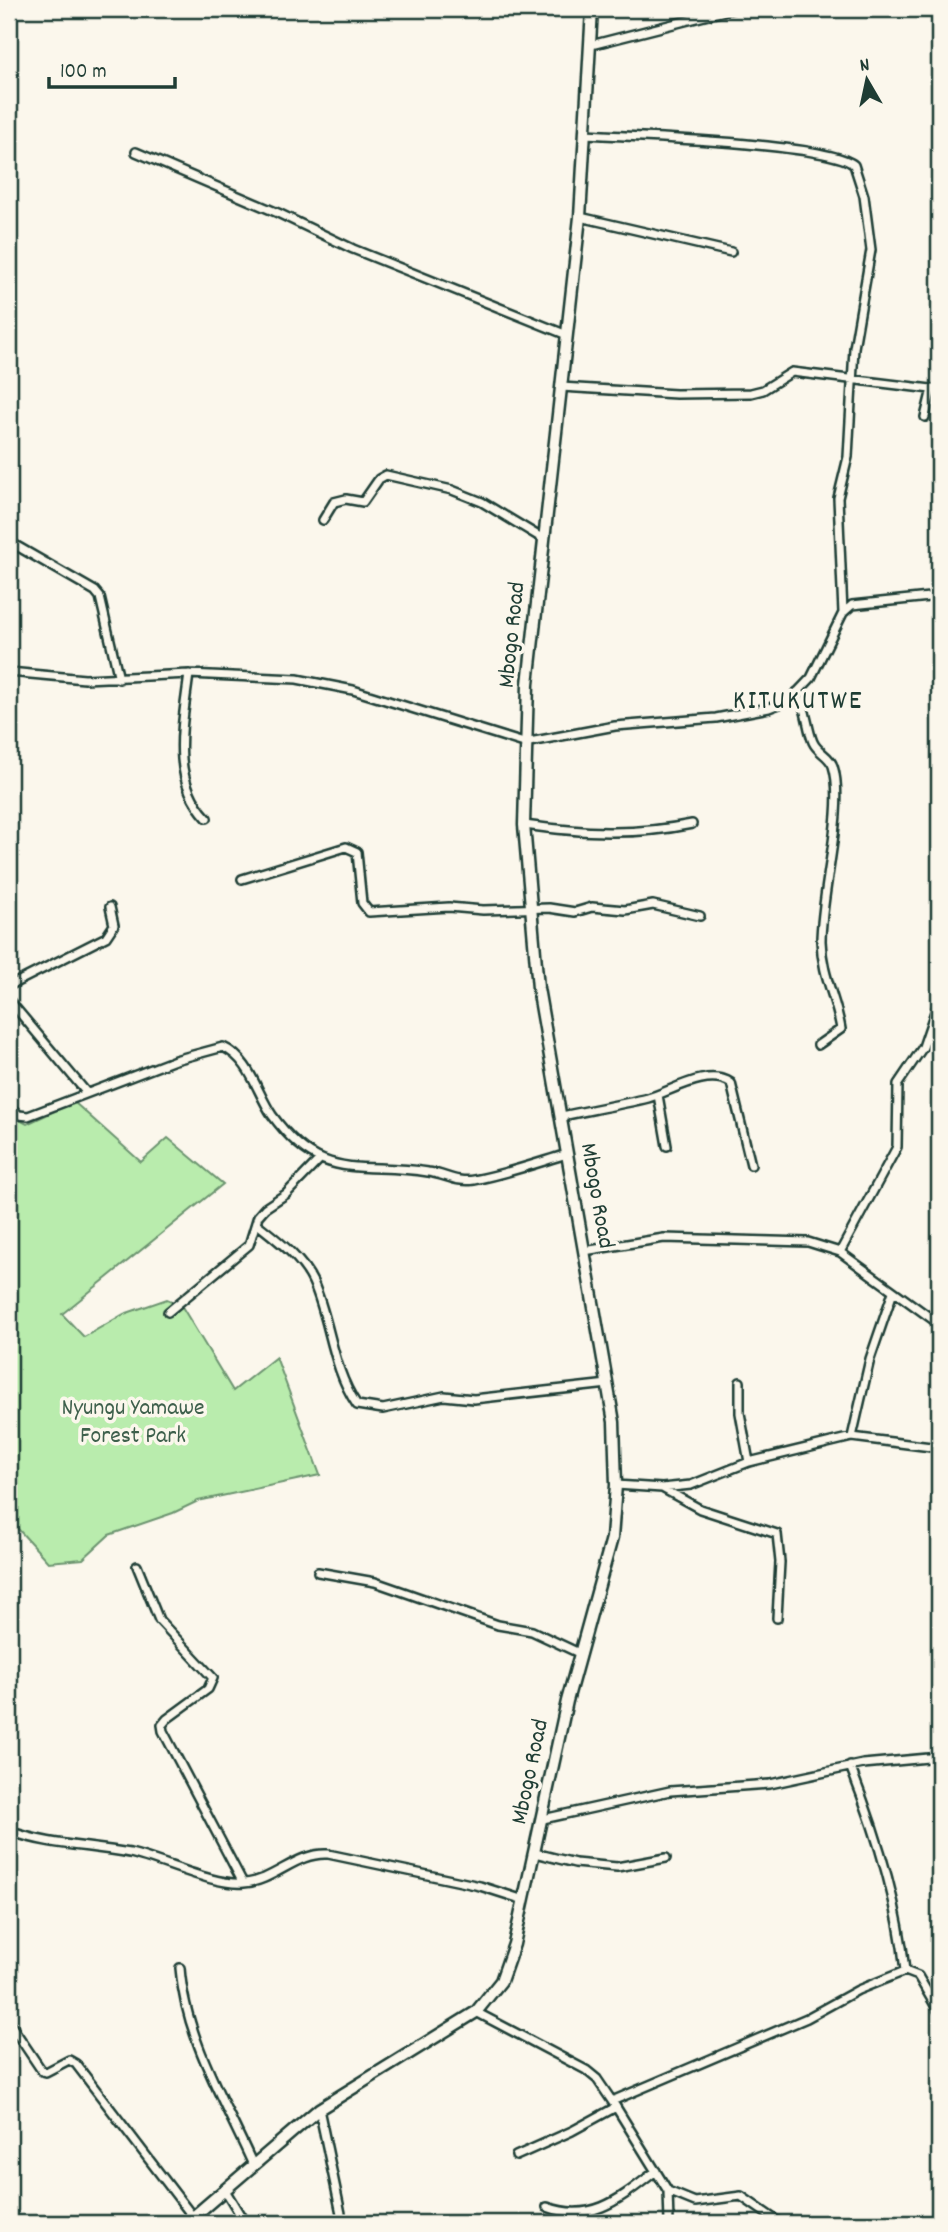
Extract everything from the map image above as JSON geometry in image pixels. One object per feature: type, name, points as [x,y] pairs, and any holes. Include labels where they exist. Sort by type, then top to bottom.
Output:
[{"type":"main road","name":"Mbogo Road","points":[[190,2220],[318,2109],[476,2012],[501,1981],[514,1944],[536,1853],[567,1701],[612,1538],[616,1485],[614,1422],[538,988],[524,825],[524,743],[580,217],[587,135],[592,9]]},
{"type":"street","points":[[591,46],[732,9]]},
{"type":"street","points":[[587,135],[758,145],[849,160],[854,165],[864,196],[871,250],[854,348],[848,457],[838,498],[843,613]]},
{"type":"street","points":[[136,152],[278,213],[353,249],[567,335]]},
{"type":"street","points":[[580,217],[731,252]]},
{"type":"street","points":[[561,387],[664,393],[751,393],[764,390],[792,372],[854,382],[936,389],[925,417]]},
{"type":"street","points":[[323,520],[339,500],[357,503],[368,499],[379,479],[386,475],[452,490],[482,502],[545,540]]},
{"type":"street","points":[[15,545],[95,591],[100,597],[119,679]]},
{"type":"street","points":[[9,672],[119,679],[189,674],[269,676],[322,682],[524,743],[615,726],[684,722],[769,708],[790,700],[810,678],[843,613],[852,605],[939,596]]},
{"type":"street","points":[[189,674],[180,752],[193,803],[207,818]]},
{"type":"street","points":[[797,692],[808,716],[813,742],[833,765],[837,797],[823,895],[821,941],[827,988],[841,1029],[818,1045]]},
{"type":"street","points":[[524,825],[589,834],[634,834],[692,824]]},
{"type":"street","points":[[242,879],[346,847],[357,852],[362,904],[369,912],[449,907],[575,912],[599,906],[625,910],[662,906],[700,916]]},
{"type":"street","points":[[9,986],[106,937],[114,925],[110,907]]},
{"type":"street","points":[[9,1000],[86,1092]]},
{"type":"street","points":[[839,1252],[897,1147],[898,1084],[923,1046],[939,1000]]},
{"type":"street","points":[[9,1107],[19,1115],[28,1116],[86,1092],[185,1057],[223,1047],[243,1065],[272,1115],[319,1160],[362,1169],[429,1172],[462,1181],[567,1154]]},
{"type":"street","points":[[562,1116],[658,1095],[688,1083],[709,1079],[729,1081],[751,1165]]},
{"type":"street","points":[[658,1095],[667,1146]]},
{"type":"street","points":[[168,1312],[250,1245],[256,1223],[265,1208],[286,1194],[319,1160]]},
{"type":"street","points":[[256,1223],[286,1249],[313,1282],[329,1342],[357,1405],[383,1409],[444,1396],[474,1399],[608,1384]]},
{"type":"street","points":[[584,1251],[664,1238],[724,1237],[794,1241],[839,1252],[939,1324]]},
{"type":"street","points":[[852,1437],[870,1359],[893,1292]]},
{"type":"street","points":[[740,1382],[740,1413],[749,1462]]},
{"type":"street","points":[[616,1485],[662,1488],[691,1485],[749,1462],[852,1437],[939,1448]]},
{"type":"street","points":[[662,1488],[700,1509],[777,1534],[780,1562],[777,1618]]},
{"type":"street","points":[[137,1566],[159,1620],[213,1678],[208,1689],[167,1718],[162,1725],[243,1883]]},
{"type":"street","points":[[318,1572],[375,1582],[498,1625],[532,1631],[581,1654]]},
{"type":"street","points":[[543,1819],[670,1791],[770,1784],[850,1766],[939,1757]]},
{"type":"street","points":[[850,1766],[868,1808],[896,1911],[905,1970]]},
{"type":"street","points":[[9,1831],[54,1845],[128,1853],[243,1883],[265,1879],[312,1854],[328,1854],[480,1886],[524,1900]]},
{"type":"street","points":[[536,1853],[575,1863],[617,1867],[666,1858]]},
{"type":"street","points":[[180,1968],[182,1997],[192,2028],[253,2165]]},
{"type":"street","points":[[516,2155],[614,2104],[807,2018],[858,1990],[905,1970],[918,1976],[939,2012]]},
{"type":"street","points":[[476,2012],[597,2078],[668,2191],[669,2223]]},
{"type":"street","points":[[9,2022],[42,2071],[46,2072],[69,2060],[76,2064],[190,2220]]},
{"type":"street","points":[[318,2109],[343,2223]]},
{"type":"street","points":[[547,2207],[579,2213],[607,2207],[656,2171]]},
{"type":"street","points":[[225,2190],[245,2223]]},
{"type":"street","points":[[668,2191],[695,2202],[741,2196],[780,2223]]},
{"type":"green space","name":"Nyungu Yamawe Forest Park","points":[[74,1102],[141,1162],[168,1138],[223,1184],[62,1314],[84,1337],[124,1314],[167,1299],[181,1305],[233,1391],[276,1357],[320,1475],[198,1501],[173,1513],[109,1535],[83,1559],[48,1562],[9,1519],[9,1120],[14,1117],[27,1124]]},
{"type":"district","name":"KITUKUTWE","points":[[798,703]]}]
